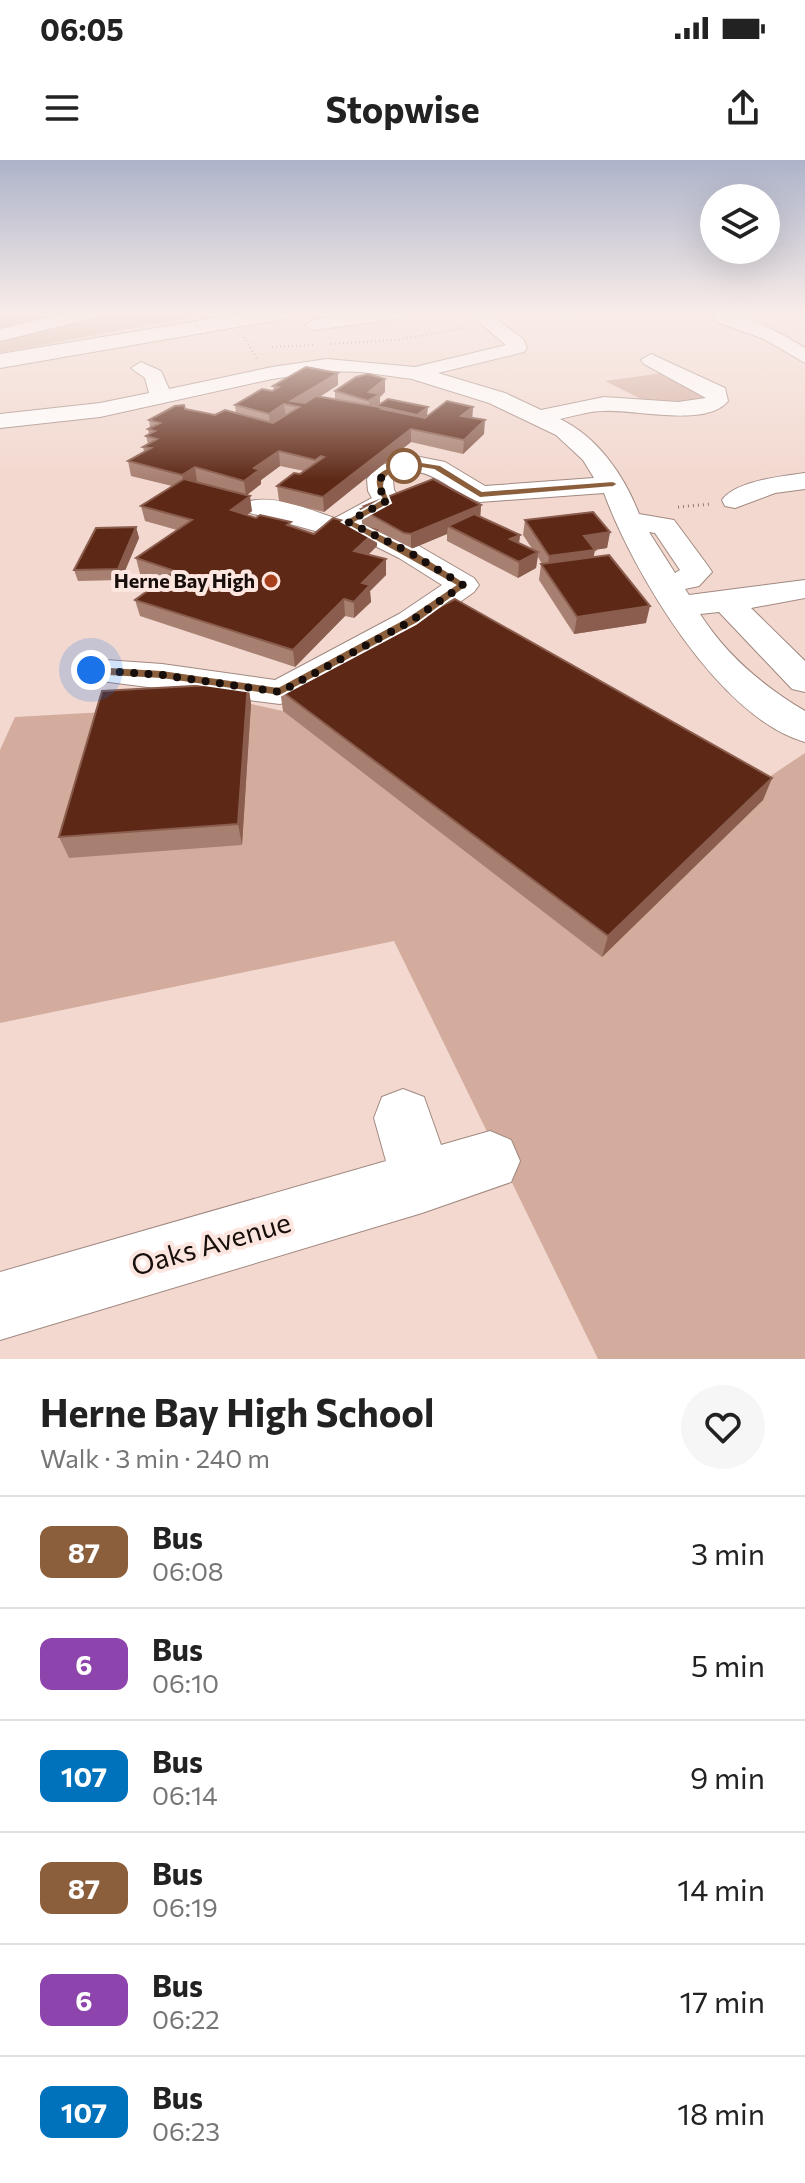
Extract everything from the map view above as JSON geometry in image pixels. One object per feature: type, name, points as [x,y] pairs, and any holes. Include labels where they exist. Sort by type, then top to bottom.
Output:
[{"type":"street","points":[[143,369],[154,375],[175,399]]},
{"type":"street","points":[[0,421],[175,399],[284,369]]},
{"type":"street","points":[[390,369],[415,373],[481,393],[542,417],[580,443],[613,448],[639,481],[641,492],[621,501],[480,494],[436,467],[415,464],[387,471],[380,479],[379,486],[410,496]]},
{"type":"street","points":[[415,373],[432,369]]},
{"type":"street","points":[[542,417],[606,404],[690,408],[709,406],[717,401],[717,393],[654,369]]},
{"type":"street","points":[[458,407],[481,393]]},
{"type":"street","points":[[260,507],[292,513],[337,528],[457,478]]},
{"type":"street","points":[[735,500],[760,481],[805,481]]},
{"type":"street","points":[[621,501],[701,642],[752,695],[805,729]]},
{"type":"street","points":[[91,670],[162,675],[280,692],[411,621],[463,585],[409,552],[348,522]]},
{"type":"street","points":[[673,595],[727,602],[805,589]]},
{"type":"street","points":[[727,602],[805,681]]},
{"type":"street","points":[[403,1118],[422,1182]]},
{"type":"street","name":"Oaks Avenue","points":[[0,1306],[490,1161]]},
{"type":"path","points":[[267,369],[272,373]]},
{"type":"path","points":[[621,501],[695,506],[735,500]]},
{"type":"shaded area","points":[[662,373],[691,382],[709,401],[649,403],[605,381]]},
{"type":"shaded area","points":[[454,619],[748,791],[805,753],[805,1359],[598,1359],[394,941],[0,1023],[0,750],[15,717],[251,704],[283,711]]},
{"type":"building","points":[[303,369],[316,369],[338,373],[291,401],[305,403],[316,396],[425,418],[447,401],[473,407],[461,416],[485,420],[464,440],[411,429],[323,497],[277,486],[324,457],[321,456],[315,460],[279,451],[254,468],[259,470],[244,481],[195,467],[182,475],[128,461],[151,448],[143,447],[157,439],[146,436],[155,431],[148,429],[160,423],[149,420],[175,406],[184,405],[185,409],[215,415],[225,410],[273,423],[299,407],[284,404],[269,414],[235,405],[262,389],[272,391],[279,387],[273,386]]},
{"type":"building","points":[[368,374],[385,379],[369,392],[380,394],[368,401],[335,391],[356,377]]},
{"type":"building","points":[[388,399],[428,407],[417,415],[377,406]]},
{"type":"building","name":"Herne Bay High","points":[[184,479],[250,496],[231,510],[256,518],[260,515],[291,522],[287,525],[314,534],[333,518],[377,530],[354,551],[386,559],[362,583],[370,585],[354,602],[344,599],[293,650],[135,600],[175,571],[136,558],[192,520],[141,506]]},
{"type":"building","points":[[433,479],[481,505],[411,534],[361,509],[364,506]]},
{"type":"building","points":[[593,512],[610,532],[584,536],[595,550],[549,556],[525,520]]},
{"type":"building","points":[[474,514],[520,535],[510,539],[538,552],[519,562],[448,526]]},
{"type":"building","points":[[136,527],[118,569],[74,570],[96,528]]},
{"type":"building","points":[[609,555],[650,606],[577,617],[541,564]]},
{"type":"building","points":[[455,599],[772,778],[608,936],[280,690]]},
{"type":"building","points":[[248,683],[238,824],[59,837],[102,691]]},
{"type":"bus line","name":"87","points":[[91,670],[162,675],[280,692],[411,621],[463,585],[409,552],[348,522],[388,500],[379,486],[380,479],[387,471],[415,464],[436,467],[480,494],[613,484]]},
{"type":"place","name":"Herne Bay High","points":[[271,581]]},
{"type":"route","points":[[91,670],[162,675],[280,692],[411,621],[463,585],[409,552],[348,522],[388,500],[379,486],[380,479],[387,471],[404,466]]}]
